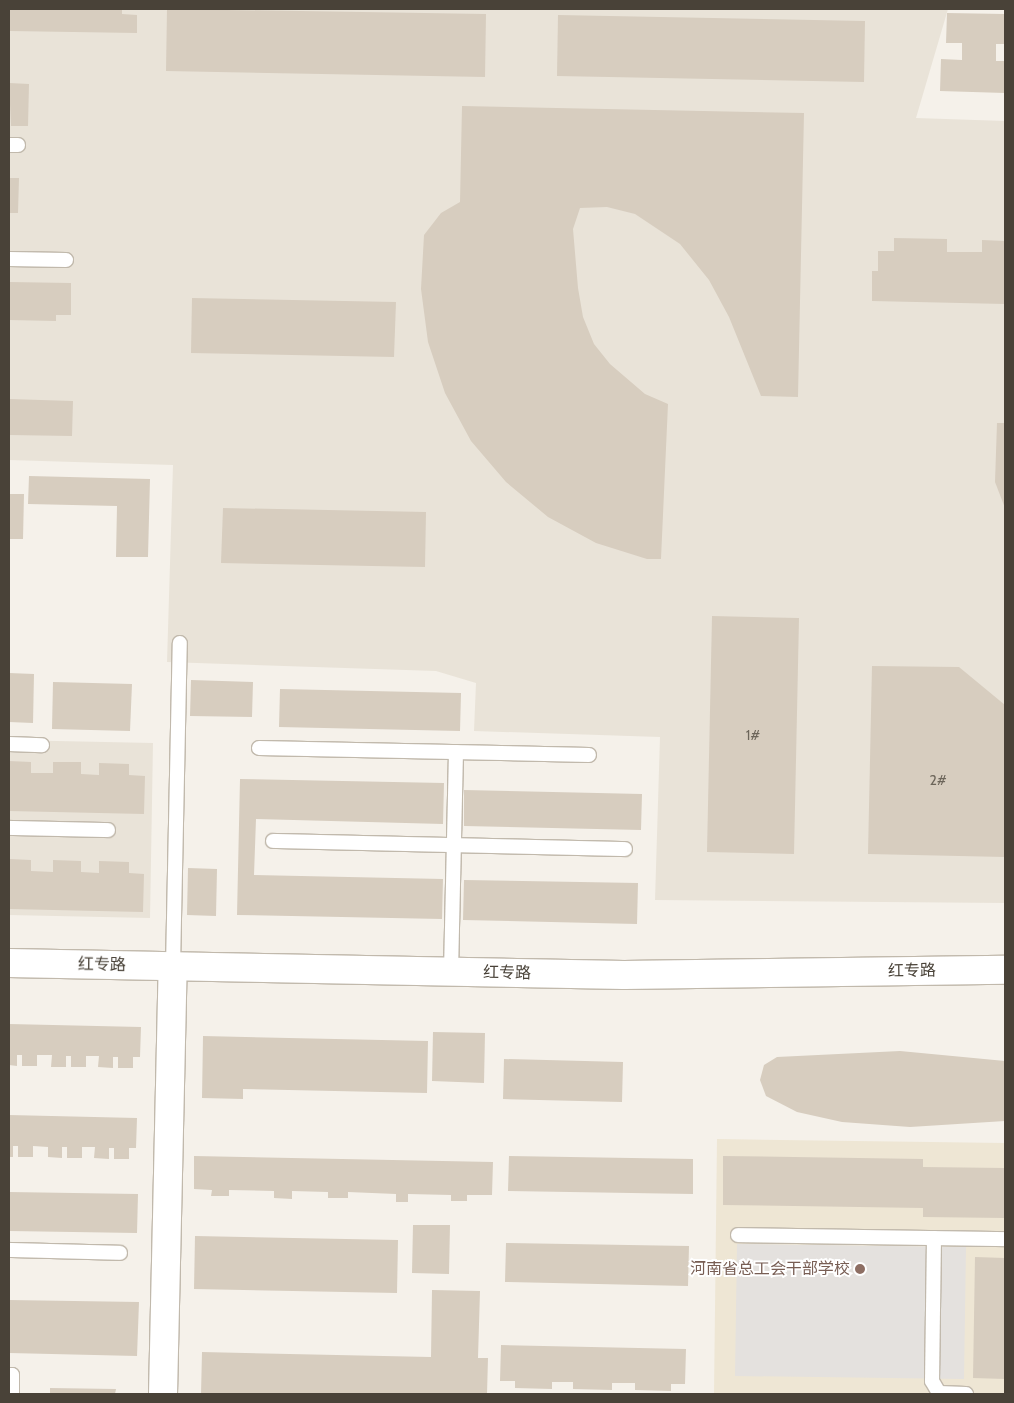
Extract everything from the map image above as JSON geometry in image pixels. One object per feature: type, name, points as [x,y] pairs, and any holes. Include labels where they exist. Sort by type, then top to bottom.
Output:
[{"type":"street","name":"红专路","points":[[9,964],[624,975],[1005,970]]},
{"type":"street","points":[[163,1394],[172,966]]},
{"type":"lane","points":[[9,259],[66,260]]},
{"type":"lane","points":[[172,966],[180,643]]},
{"type":"lane","points":[[9,744],[42,745]]},
{"type":"lane","points":[[260,748],[589,755]]},
{"type":"lane","points":[[451,972],[456,752]]},
{"type":"lane","points":[[9,828],[108,830]]},
{"type":"lane","points":[[273,841],[625,849]]},
{"type":"lane","points":[[738,1235],[1005,1239]]},
{"type":"lane","points":[[934,1238],[932,1381],[939,1393],[966,1394]]},
{"type":"lane","points":[[9,1250],[120,1253]]},
{"type":"lane","points":[[9,1375],[12,1375],[12,1394]]},
{"type":"shaded area","points":[[9,9],[948,9],[916,118],[1005,121],[1005,903],[655,900],[660,737],[474,731],[476,683],[436,671],[167,662],[173,465],[9,460]]},
{"type":"shaded area","points":[[9,740],[153,743],[150,918],[9,915]]},
{"type":"shaded area","name":"河南省总工会干部学校","points":[[717,1139],[1005,1143],[1005,1394],[714,1394]]},
{"type":"shaded area","points":[[737,1244],[966,1247],[964,1379],[735,1376]]},
{"type":"building","points":[[9,9],[122,9],[122,14],[137,15],[137,33],[9,31]]},
{"type":"building","points":[[167,9],[486,14],[485,77],[166,71]]},
{"type":"building","points":[[947,13],[1005,14],[1005,44],[996,44],[996,61],[1005,61],[1005,93],[940,91],[941,59],[962,60],[962,43],[946,43]]},
{"type":"building","points":[[558,15],[865,21],[864,82],[557,76]]},
{"type":"building","points":[[9,83],[29,84],[28,126],[11,126]]},
{"type":"building","points":[[462,106],[804,113],[798,397],[761,396],[729,317],[709,280],[680,244],[635,214],[607,207],[580,208],[573,229],[578,288],[583,317],[594,344],[610,364],[645,394],[668,404],[661,559],[647,559],[596,543],[548,517],[506,482],[471,441],[445,393],[428,342],[421,289],[424,235],[441,213],[460,202]]},
{"type":"building","points":[[9,178],[19,178],[18,213],[9,213]]},
{"type":"building","points":[[894,238],[947,239],[947,252],[982,252],[982,240],[1005,241],[1005,304],[872,301],[872,271],[878,271],[878,251],[894,251]]},
{"type":"building","points":[[9,282],[71,283],[71,315],[56,315],[56,321],[9,320]]},
{"type":"building","points":[[192,298],[396,302],[394,357],[191,353]]},
{"type":"building","points":[[9,399],[73,401],[72,436],[9,435]]},
{"type":"building","points":[[997,423],[1005,423],[1005,508],[995,482]]},
{"type":"building","points":[[29,476],[150,479],[148,557],[116,557],[117,506],[28,504]]},
{"type":"building","points":[[9,494],[24,494],[23,539],[9,539]]},
{"type":"building","points":[[223,508],[426,512],[425,567],[221,563]]},
{"type":"building","points":[[712,616],[799,618],[794,854],[707,852]]},
{"type":"building","points":[[872,666],[959,667],[1005,705],[1005,857],[868,854]]},
{"type":"building","points":[[9,673],[34,674],[33,723],[9,722]]},
{"type":"building","points":[[191,680],[253,682],[252,717],[190,716]]},
{"type":"building","points":[[53,682],[132,684],[130,731],[52,729]]},
{"type":"building","points":[[280,689],[461,693],[460,731],[279,727]]},
{"type":"building","points":[[9,761],[31,762],[31,773],[53,773],[53,762],[81,762],[81,774],[99,775],[99,763],[129,764],[129,775],[145,776],[144,814],[9,811]]},
{"type":"building","points":[[240,779],[444,783],[443,824],[256,819],[254,875],[443,879],[442,919],[237,915]]},
{"type":"building","points":[[464,790],[642,794],[641,830],[464,826]]},
{"type":"building","points":[[9,859],[31,860],[31,871],[53,872],[53,860],[81,861],[81,872],[99,873],[99,861],[129,862],[129,873],[144,874],[143,912],[9,909]]},
{"type":"building","points":[[188,868],[217,869],[216,916],[187,915]]},
{"type":"building","points":[[464,880],[638,883],[637,924],[463,920]]},
{"type":"building","points":[[9,1024],[141,1027],[140,1057],[133,1057],[133,1068],[118,1068],[118,1057],[113,1057],[113,1068],[98,1067],[99,1056],[86,1056],[86,1067],[71,1067],[71,1056],[66,1056],[66,1067],[51,1067],[52,1055],[37,1055],[37,1066],[22,1066],[22,1055],[17,1055],[17,1066],[9,1065]]},
{"type":"building","points":[[433,1032],[485,1033],[484,1083],[432,1081]]},
{"type":"building","points":[[203,1036],[428,1041],[427,1093],[243,1089],[243,1099],[202,1098]]},
{"type":"building","points":[[900,1051],[1005,1061],[1005,1121],[910,1127],[842,1122],[797,1112],[766,1096],[760,1080],[764,1065],[777,1057]]},
{"type":"building","points":[[504,1059],[623,1062],[622,1102],[503,1099]]},
{"type":"building","points":[[9,1115],[137,1118],[136,1148],[129,1148],[129,1159],[114,1159],[114,1148],[109,1148],[109,1159],[94,1158],[95,1147],[82,1147],[82,1158],[67,1158],[67,1147],[62,1147],[62,1158],[48,1157],[48,1147],[33,1146],[33,1157],[18,1157],[18,1146],[13,1146],[13,1157],[9,1157]]},
{"type":"building","points":[[194,1156],[493,1162],[492,1195],[467,1195],[467,1201],[451,1201],[451,1195],[408,1194],[408,1202],[396,1202],[396,1194],[348,1192],[348,1198],[328,1198],[328,1192],[292,1191],[292,1199],[274,1198],[274,1191],[229,1190],[229,1196],[211,1196],[212,1190],[194,1189]]},
{"type":"building","points":[[509,1156],[693,1159],[693,1194],[508,1191]]},
{"type":"building","points":[[723,1156],[923,1159],[923,1167],[1005,1168],[1005,1218],[923,1217],[923,1208],[723,1205]]},
{"type":"building","points":[[9,1192],[138,1194],[137,1233],[9,1231]]},
{"type":"building","points":[[413,1225],[450,1225],[449,1274],[412,1273]]},
{"type":"building","points":[[195,1236],[398,1240],[397,1293],[194,1289]]},
{"type":"building","points":[[506,1243],[689,1246],[688,1286],[505,1282]]},
{"type":"building","points":[[975,1257],[1005,1258],[1005,1379],[973,1378]]},
{"type":"building","points":[[432,1290],[480,1291],[478,1358],[488,1358],[487,1394],[201,1394],[202,1352],[431,1357]]},
{"type":"building","points":[[9,1300],[139,1302],[137,1356],[9,1353]]},
{"type":"building","points":[[501,1345],[686,1349],[685,1384],[671,1384],[671,1391],[635,1390],[635,1383],[612,1383],[612,1390],[573,1389],[573,1382],[552,1382],[552,1389],[515,1388],[515,1381],[500,1381]]},
{"type":"building","points":[[50,1388],[116,1389],[115,1394],[50,1394]]},
{"type":"place","name":"河南省总工会干部学校","points":[[860,1269]]}]
